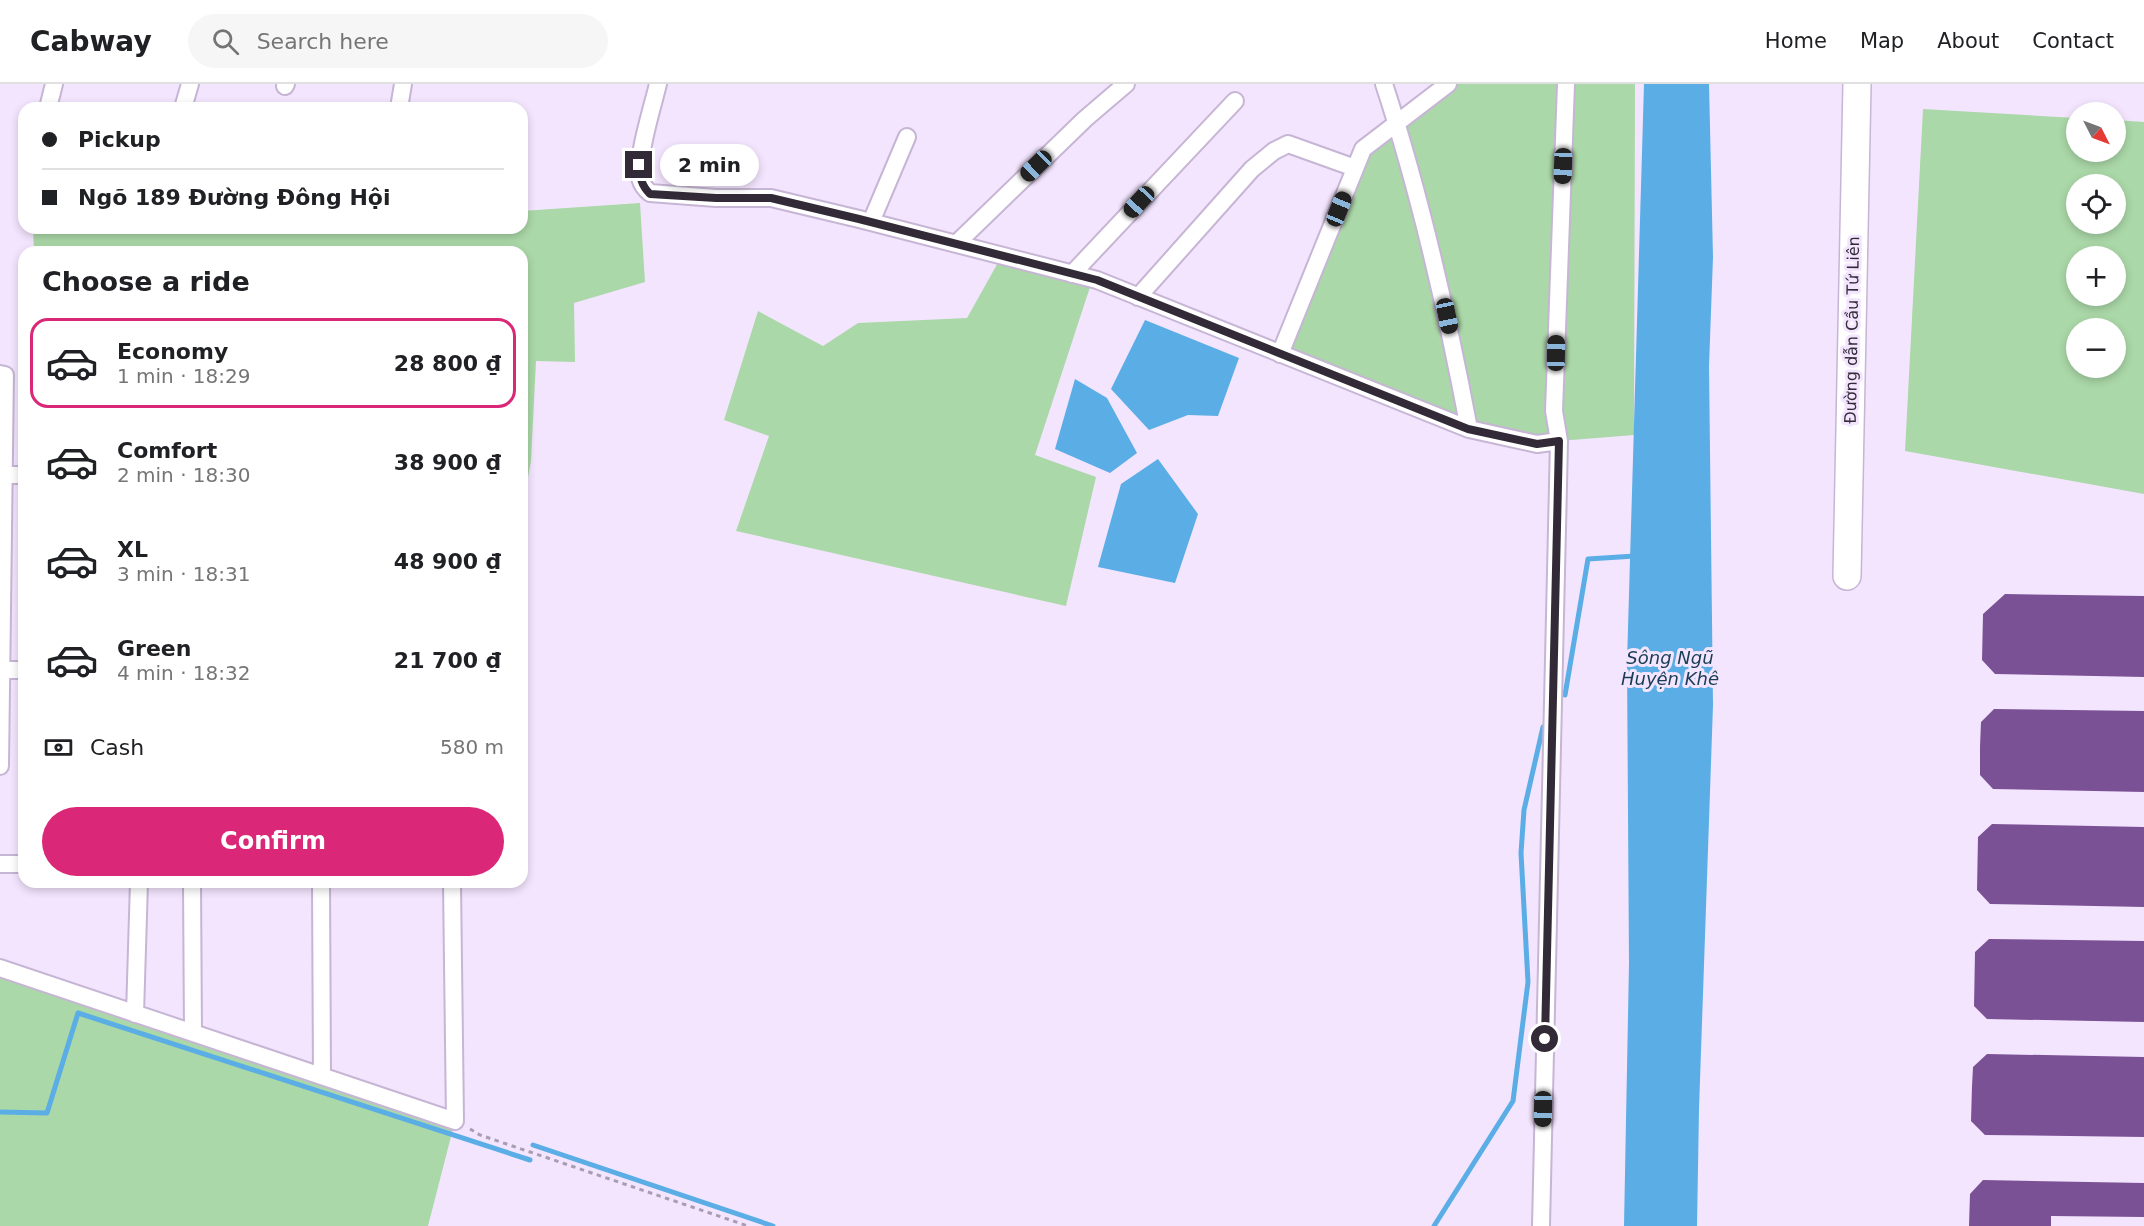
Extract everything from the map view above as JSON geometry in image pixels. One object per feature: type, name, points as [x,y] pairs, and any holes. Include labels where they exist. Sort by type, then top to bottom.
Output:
[{"type":"main road","name":"Đường dẫn Cầu Tứ Liên","points":[[1847,576],[1857,84]]},
{"type":"street","points":[[50,102],[54,84]]},
{"type":"street","points":[[185,102],[190,84]]},
{"type":"street","points":[[400,102],[403,84]]},
{"type":"street","points":[[658,84],[639,165],[640,179],[650,194],[716,198],[771,198],[1097,280],[1468,429],[1537,444],[1559,441]]},
{"type":"street","points":[[956,244],[1084,118],[1126,84]]},
{"type":"street","points":[[1384,84],[1427,230],[1468,429]]},
{"type":"street","points":[[1280,354],[1363,149],[1448,84]]},
{"type":"street","points":[[1541,1226],[1559,441],[1554,411],[1566,84]]},
{"type":"street","points":[[1072,274],[1235,101]]},
{"type":"street","points":[[872,222],[907,137]]},
{"type":"street","points":[[1138,297],[1251,170],[1274,152],[1288,144],[1355,168]]},
{"type":"street","points":[[0,374],[5,375],[0,766]]},
{"type":"street","points":[[4,475],[18,475]]},
{"type":"street","points":[[1,670],[18,670]]},
{"type":"street","points":[[0,864],[18,864]]},
{"type":"street","points":[[135,1014],[139,888]]},
{"type":"street","points":[[192,888],[193,1033]]},
{"type":"street","points":[[321,888],[322,1076]]},
{"type":"street","points":[[0,968],[455,1121],[452,888]]},
{"type":"path","points":[[455,1121],[480,1135],[748,1226]]},
{"type":"green space","points":[[1448,84],[1635,84],[1634,435],[1559,441],[1469,429],[1280,354],[1355,168]]},
{"type":"green space","points":[[1923,109],[2066,117],[2066,162],[2126,162],[2126,121],[2144,122],[2144,494],[1905,451]]},
{"type":"green space","points":[[640,203],[645,282],[574,303],[575,362],[536,361],[531,461],[528,478],[528,246],[34,246],[33,234],[528,234],[528,211]]},
{"type":"green space","points":[[1000,259],[1091,284],[1035,455],[1096,477],[1066,606],[736,531],[769,436],[724,420],[758,311],[823,346],[858,323],[967,318]]},
{"type":"green space","points":[[0,968],[455,1121],[428,1226],[0,1226]]},
{"type":"water","name":"Sông Ngũ Huyện Khê","points":[[1644,84],[1709,84],[1713,257],[1709,366],[1713,705],[1697,1226],[1624,1226],[1629,963],[1627,662]]},
{"type":"water","points":[[1145,320],[1239,358],[1218,416],[1188,415],[1149,430],[1111,389]]},
{"type":"water","points":[[1075,379],[1107,398],[1137,453],[1110,473],[1055,449]]},
{"type":"water","points":[[1158,459],[1198,514],[1175,583],[1098,567],[1121,484]]},
{"type":"building","points":[[2005,594],[2144,596],[2144,677],[1995,674],[1982,660],[1983,614]]},
{"type":"building","points":[[1994,709],[2144,711],[2144,792],[1993,789],[1980,775],[1980,746],[1981,722]]},
{"type":"building","points":[[1992,824],[2144,827],[2144,907],[1990,904],[1977,890],[1978,837]]},
{"type":"building","points":[[1989,939],[2144,941],[2144,1022],[1987,1019],[1974,1006],[1975,952]]},
{"type":"building","points":[[1987,1054],[2144,1057],[2144,1137],[1985,1135],[1971,1121],[1973,1067]]},
{"type":"building","points":[[1983,1180],[2144,1183],[2144,1217],[2051,1216],[2051,1226],[1969,1226],[1970,1194]]},
{"type":"waterway","points":[[1565,695],[1588,559],[1635,556]]},
{"type":"waterway","points":[[1434,1226],[1513,1101],[1528,982],[1521,853],[1524,810],[1543,727]]},
{"type":"waterway","points":[[0,1112],[47,1113],[78,1013],[530,1160]]},
{"type":"waterway","points":[[533,1145],[773,1226]]},
{"type":"route","points":[[639,165],[640,179],[650,194],[716,198],[771,198],[1097,280],[1468,429],[1537,444],[1559,441],[1545,1039]]}]
